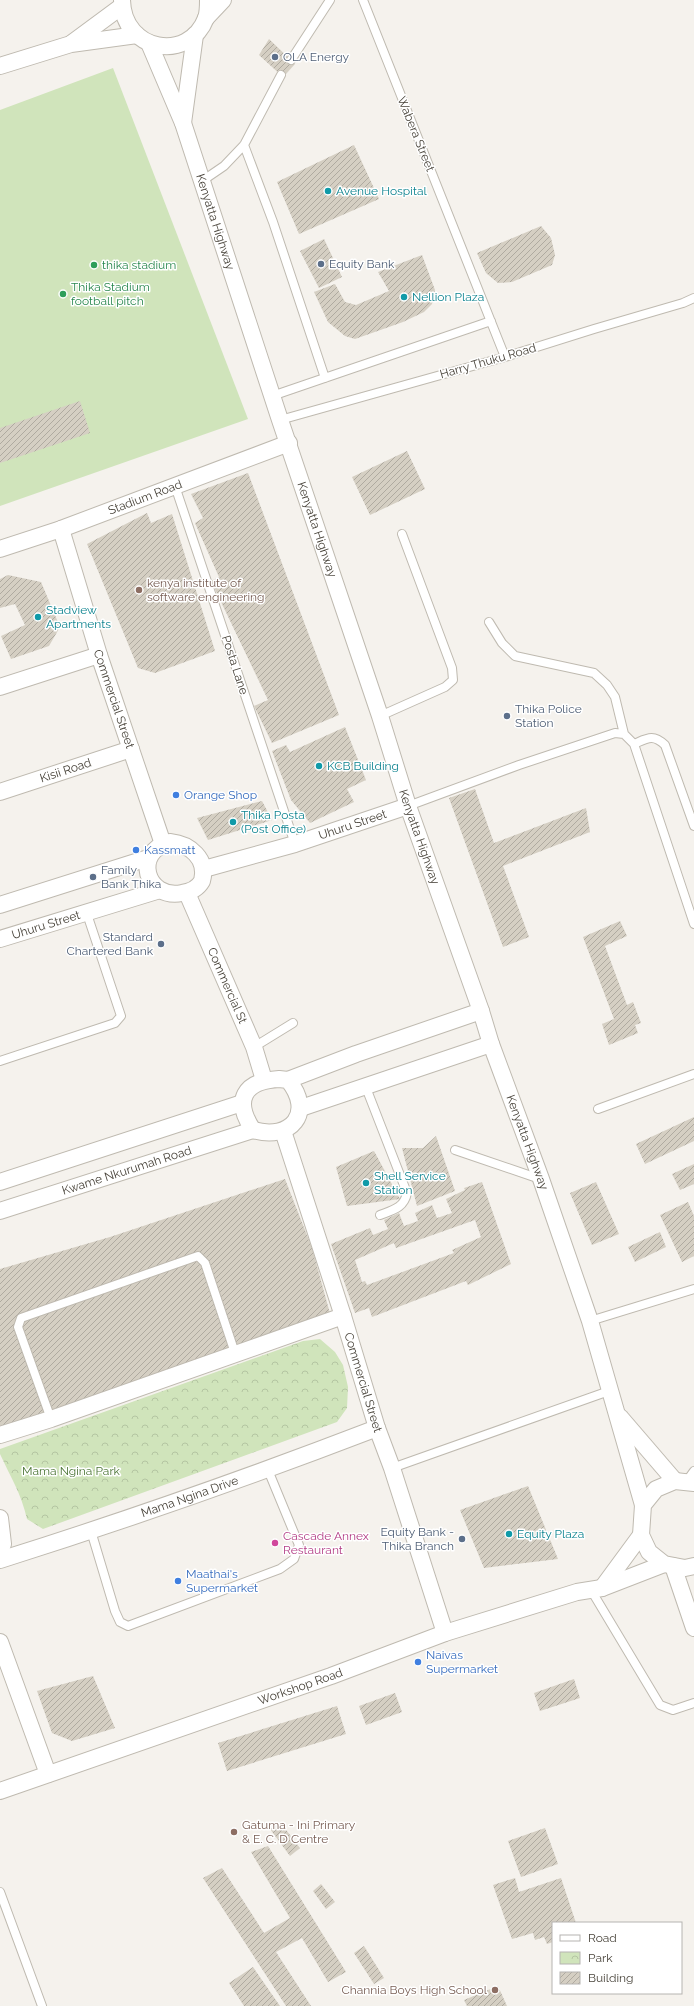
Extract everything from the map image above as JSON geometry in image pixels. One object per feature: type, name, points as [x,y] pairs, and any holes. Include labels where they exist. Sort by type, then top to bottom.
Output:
[{"type":"street","points":[[206,18],[208,0]]},
{"type":"street","points":[[0,66],[71,44],[143,39],[160,47],[177,45],[195,35],[206,18],[223,0]]},
{"type":"street","points":[[71,44],[122,3]]},
{"type":"street","name":"Kenyatta Highway","points":[[122,3],[122,13],[130,29],[143,39],[183,123],[272,396],[380,716],[408,806],[481,1011],[491,1044],[541,1179],[590,1322],[609,1392],[643,1505]]},
{"type":"street","name":"Kenyatta Highway","points":[[183,123],[195,35]]},
{"type":"street","name":"Stadium Road","points":[[0,549],[61,529],[289,443]]},
{"type":"street","name":"Commercial Street","points":[[61,529],[99,655],[163,844]]},
{"type":"street","points":[[0,687],[99,655]]},
{"type":"street","name":"Kisii Road","points":[[0,792],[131,749]]},
{"type":"street","name":"Uhuru Street","points":[[204,869],[295,844],[408,806]]},
{"type":"street","points":[[0,906],[148,858],[163,844],[178,843],[195,852],[204,869],[202,881],[200,885],[187,892],[174,895],[166,894],[152,883],[148,874],[148,858]]},
{"type":"street","name":"Uhuru Street","points":[[0,939],[86,911],[160,890]]},
{"type":"street","name":"Commercial St","points":[[187,892],[254,1047],[264,1080]]},
{"type":"street","points":[[288,1080],[298,1096],[301,1108],[296,1122],[283,1131],[270,1133],[253,1130],[245,1118],[242,1103],[245,1093],[255,1084],[264,1080],[288,1080],[356,1054],[481,1011]]},
{"type":"street","points":[[301,1108],[365,1085],[491,1044]]},
{"type":"street","points":[[0,1182],[242,1103]]},
{"type":"street","name":"Kwame Nkurumah Road","points":[[0,1211],[253,1130]]},
{"type":"street","name":"Commercial Street","points":[[283,1131],[343,1316],[377,1428],[392,1468],[445,1633]]},
{"type":"street","points":[[0,1435],[51,1419],[343,1316]]},
{"type":"street","name":"Kenyatta Highway","points":[[616,1413],[687,1479]]},
{"type":"street","name":"Mama Ngina Drive","points":[[0,1560],[91,1531],[268,1470],[377,1428]]},
{"type":"street","points":[[687,1479],[656,1489],[643,1505],[641,1535],[649,1552],[668,1565],[685,1568],[694,1566]]},
{"type":"street","points":[[0,1518],[3,1544],[0,1552]]},
{"type":"street","points":[[597,1589],[641,1535]]},
{"type":"street","points":[[668,1565],[694,1628]]},
{"type":"street","name":"Workshop Road","points":[[0,1791],[331,1676],[445,1633],[577,1592],[597,1589],[668,1565]]},
{"type":"street","points":[[0,1642],[48,1774]]},
{"type":"lane","points":[[291,60],[330,0]]},
{"type":"lane","name":"Wabera Street","points":[[363,0],[505,358]]},
{"type":"lane","points":[[202,181],[224,166],[244,144],[281,75]]},
{"type":"lane","points":[[244,144],[273,222],[325,378]]},
{"type":"lane","name":"Harry Thuku Road","points":[[280,420],[505,358],[594,328],[683,303],[694,298]]},
{"type":"lane","points":[[272,396],[491,321]]},
{"type":"lane","name":"Posta Lane","points":[[175,486],[295,844]]},
{"type":"lane","points":[[380,716],[445,688],[453,680],[452,668],[402,534]]},
{"type":"lane","points":[[489,622],[502,643],[516,656],[594,673],[607,685],[615,697],[624,734],[634,744],[694,924]]},
{"type":"lane","points":[[408,806],[615,733],[624,734]]},
{"type":"lane","points":[[634,744],[650,738],[658,739],[664,746],[694,826]]},
{"type":"lane","points":[[0,1061],[115,1023],[121,1016],[86,911]]},
{"type":"lane","points":[[254,1047],[293,1023]]},
{"type":"lane","points":[[598,1109],[694,1074]]},
{"type":"lane","points":[[365,1085],[407,1193],[405,1202],[400,1207],[380,1215]]},
{"type":"lane","points":[[455,1150],[541,1179]]},
{"type":"lane","points":[[51,1419],[18,1327],[21,1318],[198,1256],[205,1263],[235,1353]]},
{"type":"lane","points":[[590,1322],[694,1289]]},
{"type":"lane","points":[[392,1468],[609,1392]]},
{"type":"lane","points":[[91,1531],[115,1611],[120,1622],[128,1626],[280,1569],[294,1559],[299,1545],[268,1470]]},
{"type":"lane","points":[[597,1589],[660,1705],[674,1710],[694,1703]]},
{"type":"lane","points":[[0,1892],[42,2006]]},
{"type":"green space","name":"thika stadium","points":[[113,68],[248,419],[0,506],[0,110]]},
{"type":"green space","name":"Mama Ngina Park","points":[[320,1339],[335,1352],[343,1365],[348,1387],[347,1408],[337,1422],[43,1529],[27,1519],[19,1493],[0,1454],[0,1449],[303,1341]]},
{"type":"building","name":"OLA Energy","points":[[269,39],[295,64],[283,77],[259,55]]},
{"type":"building","name":"Avenue Hospital","points":[[354,145],[379,199],[299,234],[277,182]]},
{"type":"building","points":[[541,226],[551,238],[555,255],[552,265],[512,282],[498,283],[486,273],[477,253]]},
{"type":"building","name":"Equity Bank","points":[[324,239],[342,277],[319,288],[300,251]]},
{"type":"building","name":"Nellion Plaza","points":[[422,255],[435,290],[432,304],[424,312],[403,322],[355,339],[345,336],[328,322],[314,292],[335,284],[345,302],[356,305],[389,291],[378,272]]},
{"type":"building","points":[[80,401],[90,433],[0,463],[0,428]]},
{"type":"building","points":[[407,451],[425,489],[370,515],[352,477]]},
{"type":"building","points":[[248,473],[339,715],[272,743],[254,706],[268,700],[211,581],[219,577],[195,523],[203,518],[191,494]]},
{"type":"building","points":[[147,513],[151,523],[172,514],[215,651],[155,673],[138,668],[87,544]]},
{"type":"building","name":"Stadview Apartments","points":[[8,575],[41,582],[60,627],[49,646],[11,659],[1,636],[25,625],[15,604],[0,608],[0,579]]},
{"type":"building","name":"KCB Building","points":[[345,727],[366,780],[347,789],[354,802],[310,823],[291,800],[272,751],[286,745],[290,752]]},
{"type":"building","points":[[475,789],[494,843],[586,808],[590,832],[503,866],[529,937],[503,947],[449,798]]},
{"type":"building","name":"Thika Posta (Post Office)","points":[[262,801],[272,820],[208,840],[197,818]]},
{"type":"building","points":[[620,921],[627,936],[605,946],[627,1005],[633,1002],[641,1023],[635,1025],[638,1033],[609,1045],[602,1024],[614,1019],[583,937]]},
{"type":"building","points":[[694,1117],[694,1141],[645,1164],[636,1144]]},
{"type":"building","points":[[436,1136],[455,1191],[417,1206],[402,1148],[423,1148]]},
{"type":"building","name":"Shell Service Station","points":[[374,1151],[400,1199],[347,1206],[336,1167]]},
{"type":"building","points":[[694,1164],[694,1184],[680,1190],[672,1174]]},
{"type":"building","points":[[285,1179],[312,1248],[334,1328],[0,1431],[0,1269],[110,1237]]},
{"type":"building","points":[[482,1182],[511,1264],[468,1285],[466,1281],[372,1317],[369,1308],[355,1313],[331,1244],[370,1228],[373,1235],[388,1229],[384,1220],[399,1213],[404,1226],[418,1221],[415,1213],[432,1205],[437,1218],[452,1213],[446,1199],[465,1190],[464,1188]],"holes":[[[475,1220],[481,1237],[452,1250],[454,1253],[367,1285],[365,1281],[362,1282],[355,1260],[394,1243],[396,1248]]]},
{"type":"building","points":[[596,1182],[619,1234],[592,1245],[570,1193]]},
{"type":"building","points":[[688,1202],[694,1216],[694,1256],[682,1262],[660,1215]]},
{"type":"building","points":[[660,1232],[666,1247],[635,1262],[628,1247]]},
{"type":"building","name":"Equity Plaza","points":[[528,1486],[558,1559],[484,1568],[460,1510]]},
{"type":"building","points":[[93,1676],[115,1728],[72,1741],[52,1733],[37,1691]]},
{"type":"building","points":[[574,1679],[580,1698],[540,1711],[534,1693]]},
{"type":"building","points":[[395,1693],[402,1712],[366,1725],[359,1706]]},
{"type":"building","points":[[337,1706],[346,1734],[227,1771],[218,1743]]},
{"type":"building","points":[[280,1822],[300,1848],[290,1856],[270,1829]]},
{"type":"building","points":[[545,1828],[558,1864],[521,1877],[508,1841]]},
{"type":"building","points":[[268,1846],[346,1972],[328,1982],[302,1938],[276,1952],[311,2006],[286,2006],[203,1878],[222,1868],[264,1933],[290,1918],[251,1852]]},
{"type":"building","points":[[515,1878],[519,1892],[561,1878],[576,1922],[552,1922],[552,1942],[547,1944],[544,1937],[535,1940],[533,1933],[512,1939],[493,1885]]},
{"type":"building","points":[[321,1884],[335,1902],[326,1909],[313,1891]]},
{"type":"building","points":[[364,1946],[384,1978],[374,1984],[354,1953]]},
{"type":"building","points":[[253,1967],[280,2006],[244,2006],[229,1983]]},
{"type":"building","points":[[498,1986],[507,2006],[467,2006],[464,2000]]},
{"type":"place","name":"OLA Energy","points":[[275,57]]},
{"type":"place","name":"Avenue Hospital","points":[[328,191]]},
{"type":"place","name":"Equity Bank","points":[[321,264]]},
{"type":"place","name":"thika stadium","points":[[94,265]]},
{"type":"place","name":"Thika Stadium football pitch","points":[[63,294]]},
{"type":"place","name":"Nellion Plaza","points":[[404,297]]},
{"type":"place","name":"kenya institute of software engineering","points":[[139,590]]},
{"type":"place","name":"Stadview Apartments","points":[[38,617]]},
{"type":"place","name":"Thika Police Station","points":[[507,716]]},
{"type":"place","name":"KCB Building","points":[[319,766]]},
{"type":"place","name":"Orange Shop","points":[[176,795]]},
{"type":"place","name":"Thika Posta (Post Office)","points":[[233,822]]},
{"type":"place","name":"Kassmatt","points":[[136,850]]},
{"type":"place","name":"Family Bank Thika","points":[[93,877]]},
{"type":"place","name":"Standard Chartered Bank","points":[[161,944]]},
{"type":"place","name":"Shell Service Station","points":[[366,1183]]},
{"type":"place","name":"Equity Plaza","points":[[509,1534]]},
{"type":"place","name":"Equity Bank - Thika Branch","points":[[462,1539]]},
{"type":"place","name":"Cascade Annex Restaurant","points":[[275,1543]]},
{"type":"place","name":"Maathai's Supermarket","points":[[178,1581]]},
{"type":"place","name":"Naivas Supermarket","points":[[418,1662]]},
{"type":"place","name":"Gatuma - Ini Primary & E. C. D Centre","points":[[234,1832]]},
{"type":"place","name":"Channia Boys High School","points":[[495,1990]]}]
